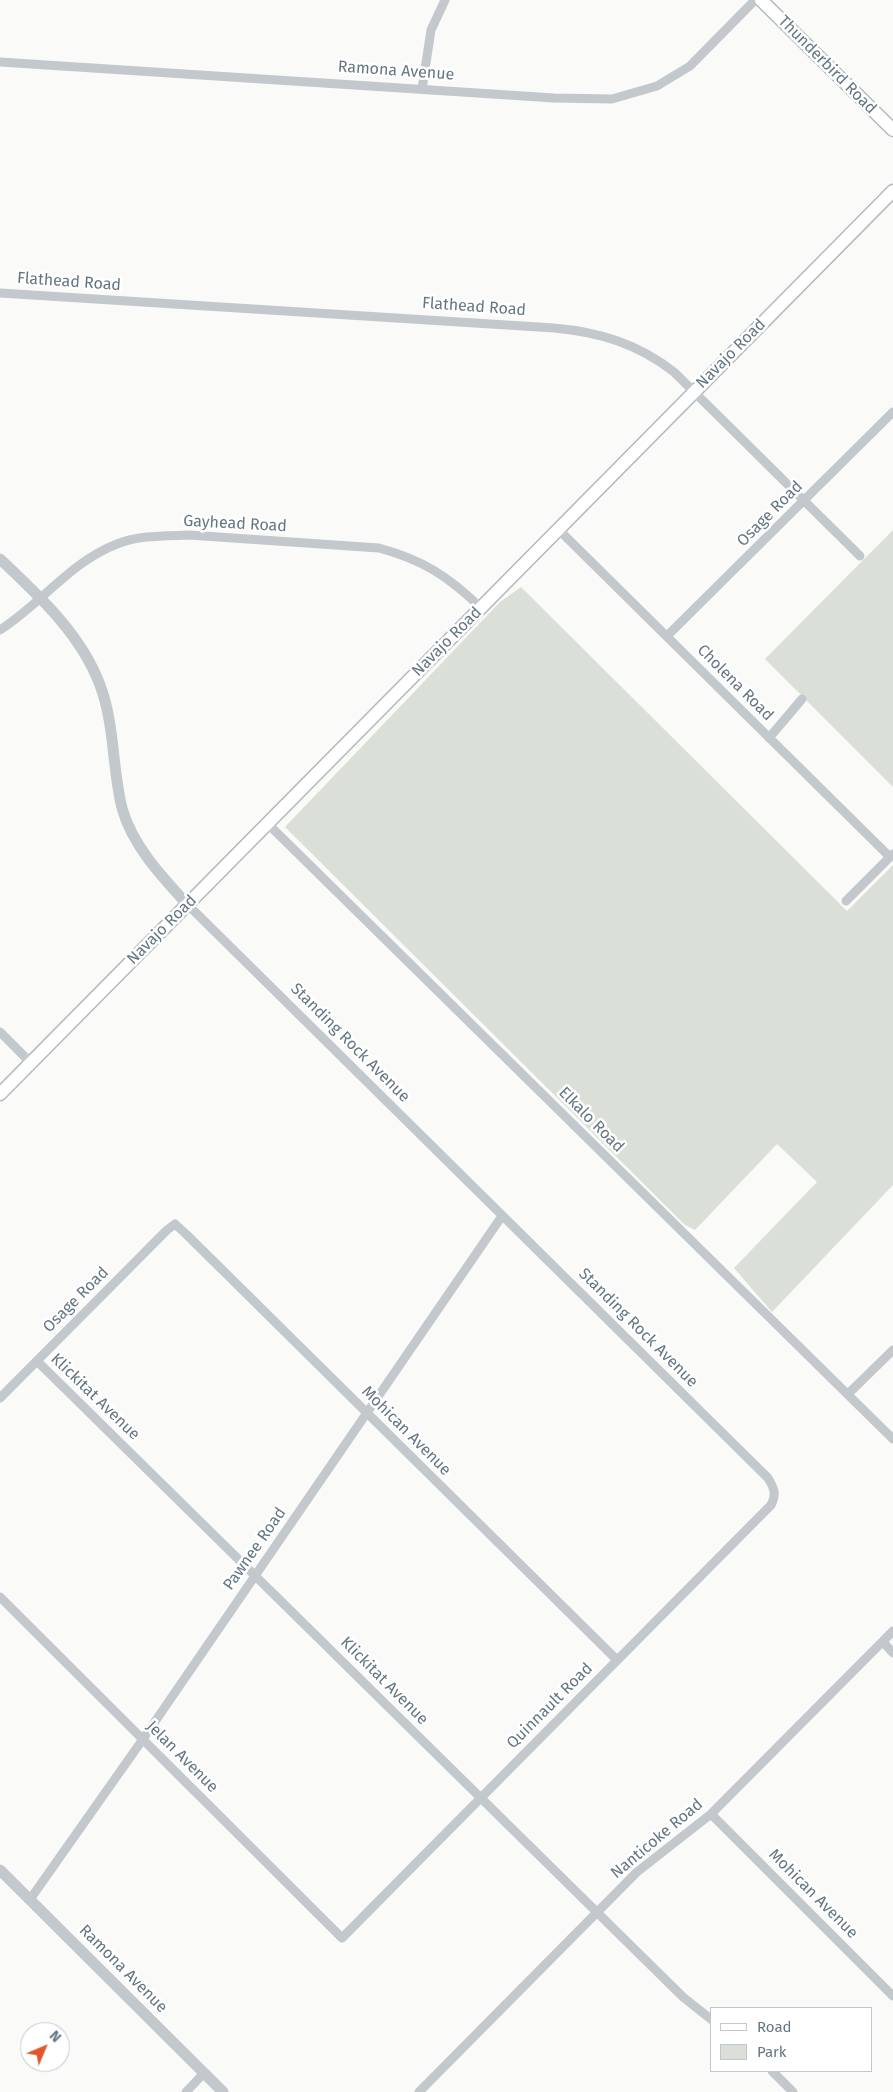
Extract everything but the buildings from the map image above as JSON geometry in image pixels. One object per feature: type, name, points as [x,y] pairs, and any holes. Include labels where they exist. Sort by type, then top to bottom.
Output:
[{"type":"main road","name":"Thunderbird Road","points":[[761,0],[893,130]]},
{"type":"main road","name":"Navajo Road","points":[[0,1094],[893,191]]},
{"type":"street","points":[[422,89],[430,30],[445,0]]},
{"type":"street","name":"Ramona Avenue","points":[[0,62],[554,98],[612,99],[657,86],[690,66],[755,0]]},
{"type":"street","name":"Flathead Road","points":[[0,293],[578,330],[602,334],[632,346],[660,362],[695,391],[860,556]]},
{"type":"street","name":"Osage Road","points":[[667,636],[806,501],[893,412]]},
{"type":"street","name":"Cholena Road","points":[[559,530],[891,855]]},
{"type":"street","name":"Gayhead Road","points":[[0,630],[76,567],[98,553],[118,544],[139,538],[189,535],[379,548],[405,555],[426,565],[458,587],[481,608]]},
{"type":"street","name":"Standing Rock Avenue","points":[[0,559],[40,598],[72,634],[100,684],[111,724],[122,809],[131,830],[147,857],[188,904],[768,1478],[775,1492]]},
{"type":"street","points":[[770,738],[802,699]]},
{"type":"street","name":"Elkalo Road","points":[[268,824],[893,1439]]},
{"type":"street","points":[[846,901],[891,855]]},
{"type":"street","points":[[0,1032],[31,1063]]},
{"type":"street","name":"Pawnee Road","points":[[31,1898],[144,1739],[255,1574],[502,1216]]},
{"type":"street","name":"Osage Road","points":[[0,1398],[175,1224]]},
{"type":"street","name":"Mohican Avenue","points":[[175,1224],[188,1234],[366,1413],[617,1660]]},
{"type":"street","points":[[848,1394],[893,1350]]},
{"type":"street","name":"Klickitat Avenue","points":[[37,1361],[597,1913],[683,1997],[710,2018]]},
{"type":"street","name":"Quinnault Road","points":[[342,1938],[771,1505],[775,1498],[775,1492]]},
{"type":"street","name":"Jelan Avenue","points":[[0,1597],[342,1938]]},
{"type":"street","name":"Nanticoke Road","points":[[419,2092],[652,1859],[711,1814],[893,1631]]},
{"type":"street","points":[[883,1642],[893,1652]]},
{"type":"street","name":"Mohican Avenue","points":[[711,1814],[893,1996]]},
{"type":"street","name":"Ramona Avenue","points":[[0,1870],[31,1898],[223,2092]]},
{"type":"street","points":[[773,2072],[794,2092]]},
{"type":"street","points":[[186,2092],[204,2073]]},
{"type":"green space","points":[[893,530],[893,787],[765,659]]},
{"type":"green space","points":[[521,587],[847,911],[893,865],[893,1185],[772,1312],[734,1268],[817,1182],[777,1144],[695,1230],[685,1225],[285,827],[500,602]]}]
